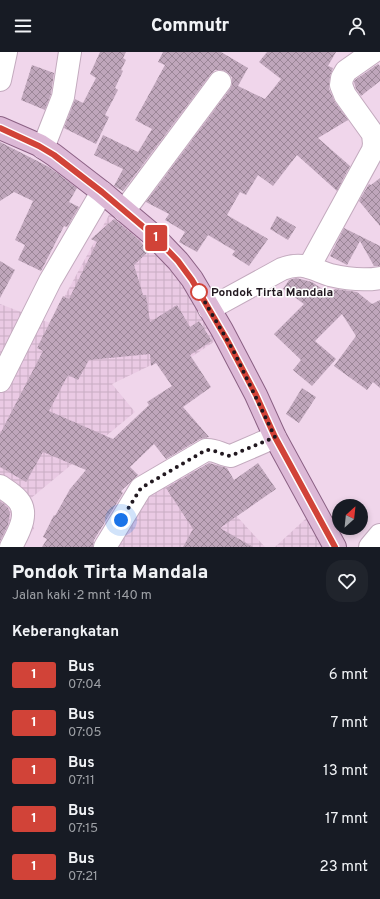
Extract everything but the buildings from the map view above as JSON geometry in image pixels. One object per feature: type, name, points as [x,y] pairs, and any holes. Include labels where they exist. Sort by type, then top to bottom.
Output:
[{"type":"main road","points":[[0,128],[43,148],[54,155],[102,192],[153,235],[178,261],[192,280],[233,350],[275,437],[335,547]]},
{"type":"street","points":[[0,80],[6,52]]},
{"type":"street","points":[[43,148],[63,97],[70,52]]},
{"type":"street","points":[[309,267],[373,150],[374,144],[372,134],[345,95],[341,84],[342,78],[346,71],[373,52]]},
{"type":"street","points":[[124,211],[220,82]]},
{"type":"street","points":[[1,378],[50,281],[102,192]]},
{"type":"street","points":[[209,309],[282,269],[296,265],[309,267],[330,275],[351,279],[380,278]]},
{"type":"street","points":[[105,547],[141,488],[206,450],[212,450],[223,455],[230,456],[275,437]]},
{"type":"street","points":[[0,486],[17,499],[23,509],[20,531],[11,547]]},
{"type":"street","points":[[370,547],[380,535]]},
{"type":"shaded area","points":[[115,204],[227,333],[190,358],[176,353],[112,384],[135,412],[30,499],[34,529],[20,547],[0,547],[0,304],[50,323]]},
{"type":"shaded area","points":[[187,462],[265,547],[112,547],[148,486]]},
{"type":"shaded area","points":[[313,512],[333,547],[275,547]]},
{"type":"bus line","name":"1","points":[[0,128],[39,146],[54,155],[102,192],[153,235],[178,261],[192,280],[227,340],[256,395],[275,437],[335,547]]},
{"type":"place","name":"Pondok Tirta Mandala","points":[[199,292]]},
{"type":"route","points":[[121,520],[141,488],[206,450],[212,450],[223,455],[230,456],[275,437],[233,350],[199,292]]}]
